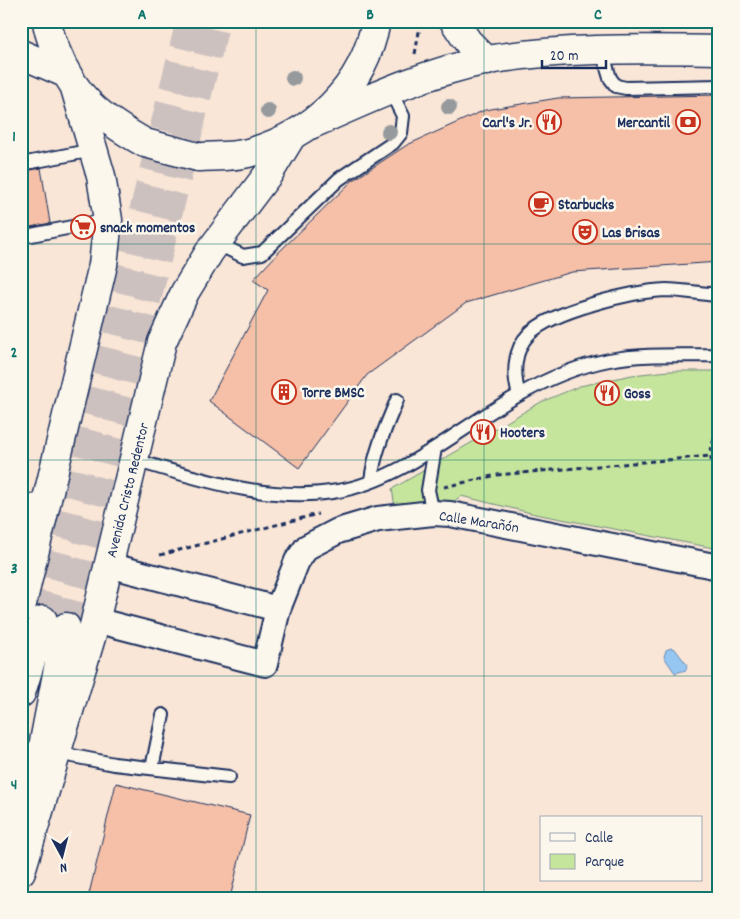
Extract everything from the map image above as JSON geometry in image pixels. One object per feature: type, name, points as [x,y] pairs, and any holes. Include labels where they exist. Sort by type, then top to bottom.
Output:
[{"type":"main road","points":[[21,862],[44,618],[25,574],[34,500],[103,265],[108,220],[101,176],[70,81],[47,21]]},
{"type":"main road","points":[[301,131],[348,89],[372,43],[376,21]]},
{"type":"main road","points":[[454,21],[468,42],[487,61]]},
{"type":"main road","points":[[21,54],[70,81],[106,120],[144,143],[198,156],[246,154],[400,86],[487,61],[553,52],[719,50]]},
{"type":"main road","name":"Avenida Cristo Redentor","points":[[21,871],[95,620],[162,342],[185,292],[216,243],[301,131]]},
{"type":"main road","points":[[21,693],[44,618]]},
{"type":"street","name":"Calle Marañón","points":[[95,620],[265,664],[278,609],[298,561],[307,547],[338,531],[378,519],[434,514],[482,519],[719,567]]},
{"type":"street","points":[[108,566],[278,609]]},
{"type":"lane","points":[[602,51],[610,78],[616,86],[626,88],[719,86]]},
{"type":"lane","points":[[216,243],[243,256],[262,253],[339,179],[393,143],[401,133],[404,116],[400,86]]},
{"type":"lane","points":[[21,164],[93,150]]},
{"type":"lane","points":[[21,237],[108,220]]},
{"type":"lane","points":[[519,395],[514,378],[518,351],[528,334],[544,323],[621,296],[665,290],[719,295]]},
{"type":"lane","points":[[134,460],[200,480],[247,489],[293,494],[340,491],[370,481],[435,448],[519,395],[550,380],[609,360],[719,355]]},
{"type":"lane","points":[[370,481],[372,468],[397,400]]},
{"type":"lane","points":[[434,514],[428,490],[435,448]]},
{"type":"lane","points":[[152,768],[163,715]]},
{"type":"lane","points":[[57,753],[114,764],[229,777]]},
{"type":"path","points":[[400,86],[421,21]]},
{"type":"path","points":[[719,431],[710,444],[711,456],[719,474]]},
{"type":"green space","points":[[668,371],[719,371],[719,549],[535,514],[461,496],[453,502],[395,507],[392,489],[541,402],[580,386],[632,375]]},
{"type":"water","points":[[675,649],[687,665],[686,670],[675,673],[664,657],[666,650]]},
{"type":"building","name":"Las Brisas","points":[[719,95],[719,262],[572,272],[466,303],[367,375],[299,468],[209,401],[268,290],[253,280],[352,181],[407,145],[485,110],[558,98]]},
{"type":"building","points":[[41,168],[50,223],[21,229],[21,172]]},
{"type":"building","points":[[116,783],[250,815],[230,898],[88,898]]},
{"type":"tunnel","points":[[43,620],[190,21]]},
{"type":"tunnel","points":[[66,627],[216,21]]},
{"type":"place","name":"Carl's Jr.","points":[[549,122]]},
{"type":"place","name":"Mercantil","points":[[688,122]]},
{"type":"place","name":"Starbucks","points":[[541,204]]},
{"type":"place","name":"snack momentos","points":[[83,227]]},
{"type":"place","name":"Las Brisas","points":[[585,232]]},
{"type":"place","name":"Torre BMSC","points":[[284,392]]},
{"type":"place","name":"Goss","points":[[607,393]]},
{"type":"place","name":"Hooters","points":[[483,432]]}]
